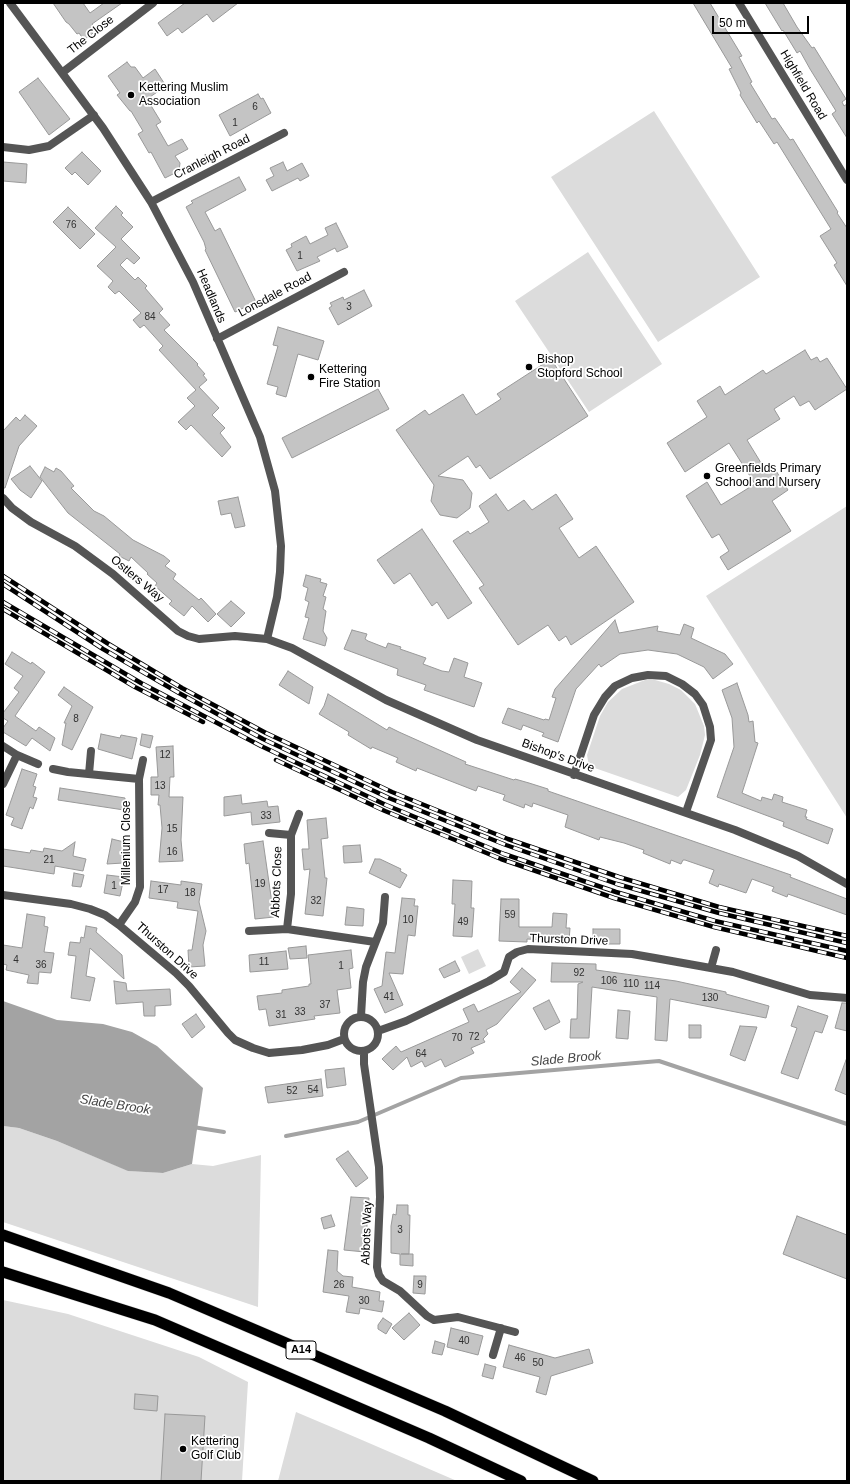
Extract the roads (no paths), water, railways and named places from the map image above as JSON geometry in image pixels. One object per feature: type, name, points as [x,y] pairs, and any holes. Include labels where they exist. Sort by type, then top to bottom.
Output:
[{"type":"highway","name":"A14","points":[[3,1235],[169,1293],[445,1411],[593,1481]]},
{"type":"highway","name":"A14","points":[[3,1272],[155,1320],[429,1438],[521,1481]]},
{"type":"street","name":"Headlands","points":[[10,3],[94,115],[151,202],[193,282],[260,438],[275,491],[281,546],[280,572],[267,639]]},
{"type":"street","name":"The Close","points":[[63,72],[153,3]]},
{"type":"street","name":"Highfield Road","points":[[739,3],[847,180]]},
{"type":"street","points":[[3,147],[29,150],[49,146],[94,115]]},
{"type":"street","name":"Cranleigh Road","points":[[151,202],[284,133]]},
{"type":"street","name":"Lonsdale Road","points":[[217,339],[344,272]]},
{"type":"street","name":"Ostlers Way","points":[[3,498],[12,508],[31,522],[75,546],[113,574],[178,631],[199,638],[235,636],[267,639]]},
{"type":"street","name":"Bishop's Drive","points":[[267,639],[292,648],[386,700],[463,734],[574,775],[735,830],[791,853],[847,884]]},
{"type":"street","points":[[574,775],[594,714],[604,697],[615,686],[632,678],[648,675],[666,676],[682,684],[694,694],[703,705],[710,727],[711,740],[686,812]]},
{"type":"street","points":[[3,746],[17,755],[38,764]]},
{"type":"street","points":[[89,774],[91,751]]},
{"type":"street","points":[[3,784],[17,755]]},
{"type":"street","name":"Millenium Close","points":[[119,925],[135,902],[140,887],[139,779],[143,760]]},
{"type":"street","points":[[52,769],[139,779]]},
{"type":"street","name":"Abbots Close","points":[[287,929],[291,894],[291,835],[299,814]]},
{"type":"street","name":"Abbots Close","points":[[269,833],[291,835]]},
{"type":"street","name":"Thurston Drive","points":[[3,895],[90,908],[119,925],[190,986],[235,1040],[253,1048],[269,1053],[328,1045],[344,1039]]},
{"type":"street","points":[[361,1016],[363,982],[366,967],[383,923],[385,897]]},
{"type":"street","name":"Abbots Close","points":[[249,931],[287,929],[375,942]]},
{"type":"street","name":"Thurston Drive","points":[[378,1031],[406,1021],[489,982],[504,972],[509,957],[517,952],[528,949],[632,954],[733,972],[810,995],[847,998]]},
{"type":"street","points":[[711,968],[716,950]]},
{"type":"street","points":[[361,1016],[372,1020],[378,1031],[377,1040],[374,1045],[364,1051],[350,1048],[344,1039],[343,1033],[347,1023],[361,1016]]},
{"type":"street","name":"Abbots Way","points":[[364,1051],[379,1167],[380,1197],[377,1267],[379,1275],[383,1281],[400,1291],[427,1316],[434,1320],[458,1317],[515,1332]]},
{"type":"street","points":[[493,1355],[501,1328]]},
{"type":"water","points":[[3,1001],[57,1020],[103,1024],[132,1032],[157,1046],[203,1088],[192,1164],[163,1173],[128,1171],[57,1141],[19,1128],[3,1126]]},
{"type":"waterway","name":"Slade Brook","points":[[286,1136],[358,1122],[461,1078],[659,1061],[847,1124]]},
{"type":"waterway","name":"Slade Brook","points":[[193,1127],[224,1132]]},
{"type":"railway","points":[[3,576],[107,643],[182,688],[266,733],[392,792],[508,839],[619,877],[719,907],[847,936]]},
{"type":"railway","points":[[3,584],[103,649],[179,693],[263,739],[389,798],[506,845],[617,884],[719,913],[847,943]]},
{"type":"railway","points":[[3,602],[141,683],[261,746],[386,805],[504,854],[616,892],[715,921],[847,951]]},
{"type":"railway","points":[[3,609],[135,687],[203,722]]},
{"type":"railway","points":[[276,760],[385,811],[501,859],[614,898],[714,927],[847,958]]},
{"type":"place","name":"Kettering Muslim Association","points":[[131,95]]},
{"type":"place","name":"Bishop Stopford School","points":[[529,367]]},
{"type":"place","name":"Kettering Fire Station","points":[[311,377]]},
{"type":"place","name":"Greenfields Primary School and Nursery","points":[[707,476]]},
{"type":"place","name":"Kettering Golf Club","points":[[183,1449]]}]
